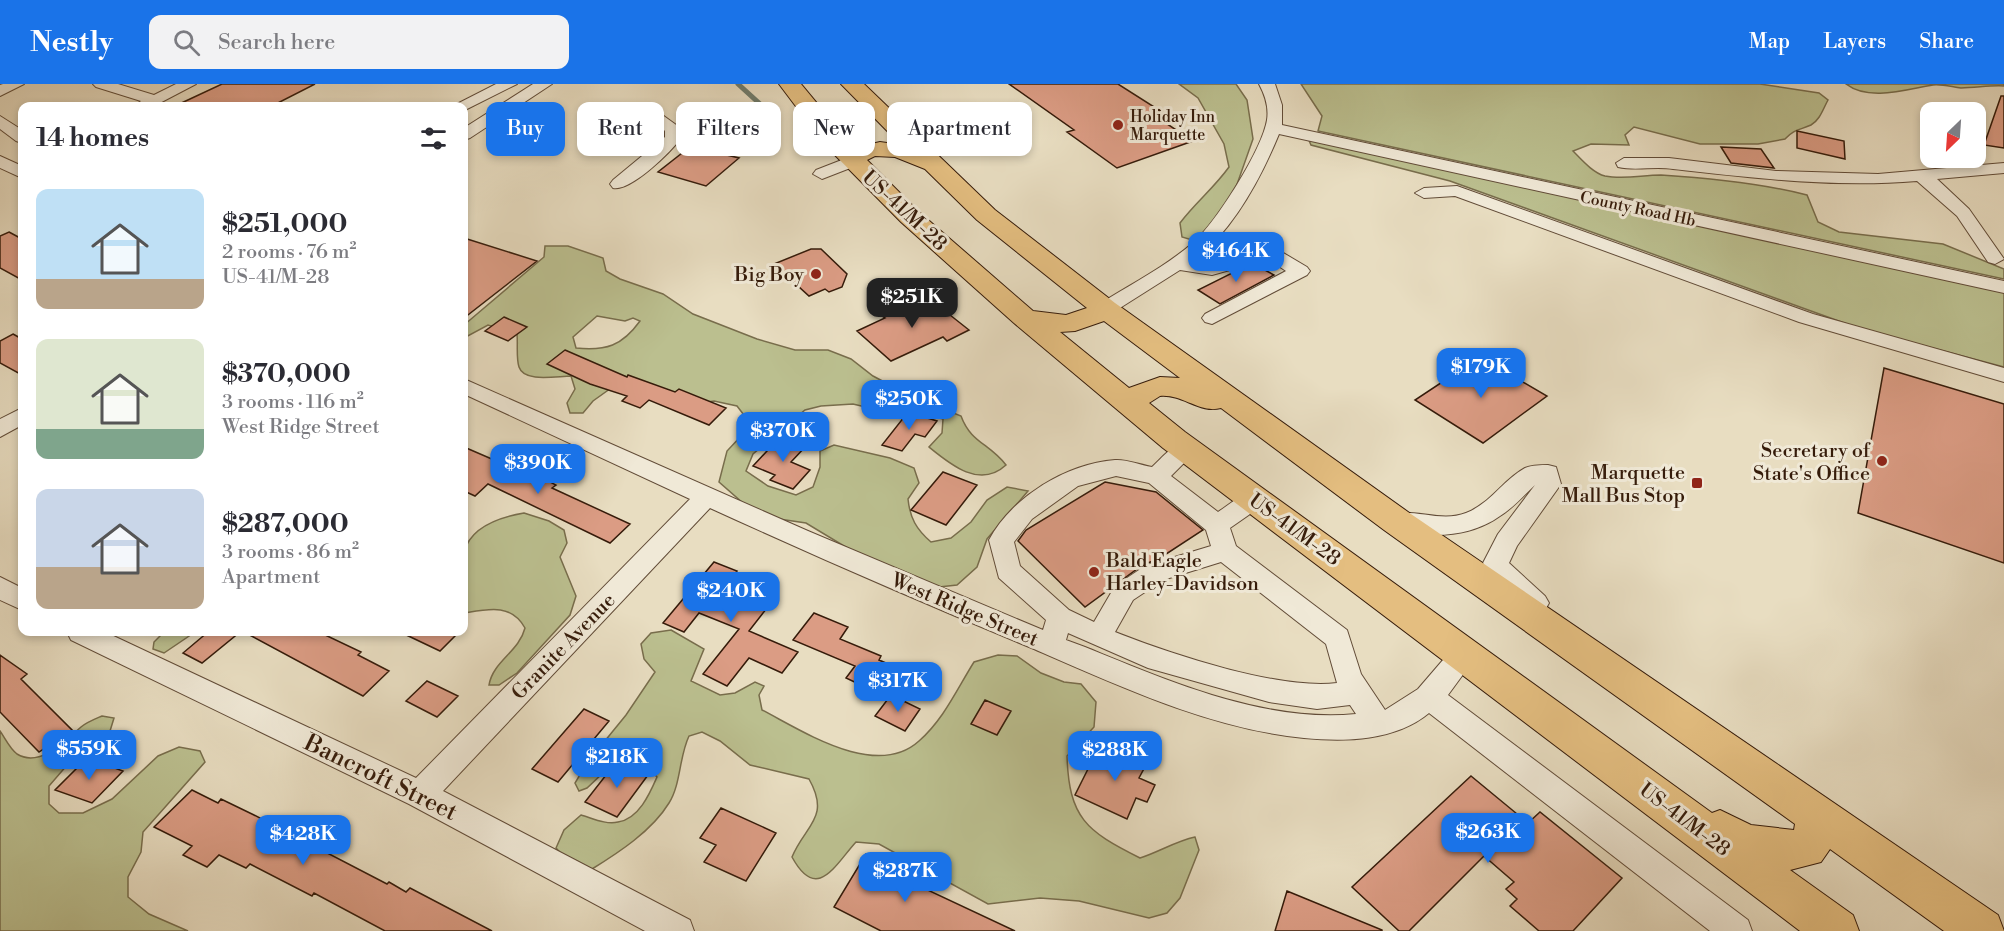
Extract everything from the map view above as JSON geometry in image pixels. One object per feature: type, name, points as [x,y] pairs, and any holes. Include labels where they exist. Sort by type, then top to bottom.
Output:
[{"type":"highway","name":"US-41/M-28","points":[[790,84],[837,167],[910,217],[1024,317],[1187,449],[1837,931]]},
{"type":"highway","points":[[852,84],[887,117]]},
{"type":"highway","points":[[863,84],[887,113]]},
{"type":"highway","points":[[837,167],[865,152],[884,149],[903,152],[937,166]]},
{"type":"highway","points":[[927,156],[987,215],[1105,309],[1277,436],[1395,521],[1983,931]]},
{"type":"highway","points":[[1024,317],[1066,324],[1084,322],[1105,309]]},
{"type":"highway","points":[[1130,404],[1151,387],[1179,387],[1212,400],[1277,436]]},
{"type":"highway","points":[[1508,686],[1583,730],[1724,833],[1747,844],[1784,852],[1806,848],[1813,839],[1818,817]]},
{"type":"street","points":[[0,91],[16,84]]},
{"type":"street","points":[[101,84],[146,102]]},
{"type":"street","points":[[151,102],[188,84]]},
{"type":"street","points":[[468,103],[509,84]]},
{"type":"street","points":[[468,132],[544,84]]},
{"type":"street","points":[[1105,309],[1175,263],[1214,232],[1273,128],[1275,106],[1267,84]]},
{"type":"street","points":[[0,121],[18,135]]},
{"type":"street","points":[[664,122],[673,130],[673,138],[664,148]]},
{"type":"street","name":"County Road Hb","points":[[1273,128],[2004,287]]},
{"type":"street","points":[[619,184],[655,156]]},
{"type":"street","points":[[0,161],[18,169]]},
{"type":"street","points":[[1624,163],[1669,163],[1787,176],[1878,179],[2004,168]]},
{"type":"street","points":[[1921,176],[1960,206],[1995,258]]},
{"type":"street","points":[[1424,193],[1457,191],[1806,318],[2004,375]]},
{"type":"street","points":[[1175,263],[1200,271],[1215,270],[1263,247],[1300,271],[1212,318]]},
{"type":"street","name":"West Ridge Street","points":[[468,388],[705,498],[1051,645],[1170,693],[1226,709],[1320,727],[1346,728],[1379,724],[1407,714],[1430,698],[1465,654]]},
{"type":"street","points":[[0,429],[18,418]]},
{"type":"street","points":[[1156,476],[1187,449]]},
{"type":"street","points":[[1357,692],[1317,697],[1269,690],[1148,657],[1099,637],[1060,617],[1008,572],[1001,540],[1023,513],[1071,480],[1116,468],[1156,476],[1217,525],[1225,551],[1338,638],[1348,678],[1379,724]]},
{"type":"street","points":[[1395,521],[1445,527],[1472,521],[1492,510],[1533,474],[1548,473],[1549,484],[1507,541],[1496,563],[1503,575],[1638,691]]},
{"type":"street","name":"Granite Avenue","points":[[420,794],[705,498]]},
{"type":"street","points":[[1217,525],[1255,499]]},
{"type":"street","points":[[1099,637],[1124,592],[1154,573],[1225,551]]},
{"type":"street","points":[[0,587],[18,598]]},
{"type":"street","points":[[1051,645],[1060,617]]},
{"type":"street","name":"Bancroft Street","points":[[88,636],[420,794],[678,931]]},
{"type":"street","points":[[1430,698],[1736,931]]},
{"type":"green space","points":[[1179,84],[1236,84],[1247,100],[1253,139],[1235,190],[1208,231],[1192,240],[1182,237],[1180,223],[1229,167],[1224,144],[1198,98]]},
{"type":"green space","points":[[1301,84],[1760,84],[1819,93],[1828,100],[1819,117],[1811,125],[1794,131],[1785,139],[1758,144],[1700,144],[1634,127],[1625,135],[1629,145],[1591,144],[1573,151],[1592,169],[1605,176],[1661,175],[1697,178],[1753,184],[1807,195],[1818,222],[1839,232],[1943,244],[2004,269],[2004,279],[1318,131],[1322,116]]},
{"type":"green space","points":[[1846,84],[2004,84],[2004,86],[1961,88],[1936,85],[1877,93],[1855,89]]},
{"type":"green space","points":[[1308,138],[2004,290],[2004,367],[1861,329],[1450,181],[1311,145]]},
{"type":"green space","points":[[545,246],[568,246],[603,258],[606,271],[620,279],[663,294],[693,314],[757,339],[795,350],[828,350],[851,359],[873,376],[907,394],[961,416],[975,438],[1006,465],[996,472],[976,475],[947,461],[929,447],[942,433],[943,419],[906,408],[878,410],[853,404],[821,406],[805,410],[753,454],[746,471],[768,486],[796,495],[813,487],[820,467],[820,451],[834,445],[890,458],[914,468],[919,483],[908,499],[910,512],[918,528],[931,542],[951,538],[971,522],[987,500],[1007,487],[1028,491],[987,539],[977,567],[957,585],[939,587],[849,549],[806,523],[779,519],[743,503],[719,482],[727,451],[742,435],[747,419],[737,406],[714,401],[679,406],[614,386],[593,401],[583,413],[570,413],[567,403],[575,389],[571,376],[534,377],[527,375],[519,367],[517,334],[488,325],[468,336],[468,322],[544,257]],"holes":[[[597,316],[625,321],[633,318],[640,321],[620,341],[596,349],[576,348],[573,337]]]},
{"type":"green space","points":[[524,513],[549,521],[564,530],[567,543],[560,557],[576,596],[570,615],[517,673],[499,685],[489,685],[495,669],[517,644],[525,628],[519,620],[506,611],[490,609],[468,612],[468,543],[480,529],[506,517]]},
{"type":"green space","points":[[671,630],[704,649],[691,681],[720,695],[735,693],[755,682],[764,686],[759,695],[762,710],[818,739],[861,754],[882,756],[902,752],[919,741],[943,713],[974,662],[998,655],[1017,656],[1041,673],[1064,682],[1081,684],[1096,702],[1094,727],[1067,756],[1068,777],[1077,808],[1094,830],[1140,858],[1195,837],[1199,850],[1180,898],[1167,913],[1149,918],[1079,901],[1040,898],[988,904],[879,844],[856,842],[833,869],[818,879],[810,877],[801,871],[792,857],[817,812],[815,792],[809,779],[750,765],[720,741],[702,732],[689,736],[673,796],[662,813],[644,832],[592,869],[567,860],[556,848],[564,830],[581,815],[609,823],[625,820],[638,811],[657,777],[648,768],[621,756],[587,788],[579,791],[575,783],[587,763],[626,715],[655,672],[644,659],[641,644],[651,633]]},
{"type":"green space","points":[[160,636],[189,636],[164,653],[153,649],[154,642]]},
{"type":"green space","points":[[102,716],[114,718],[110,731],[68,764],[49,786],[49,804],[59,813],[83,813],[112,799],[158,756],[179,747],[200,751],[205,762],[143,832],[141,852],[128,877],[128,897],[149,914],[188,931],[0,931],[0,731],[17,754],[34,758],[52,751],[83,725]]},
{"type":"building","points":[[222,84],[315,84],[280,102],[184,102]]},
{"type":"building","name":"Holiday Inn Marquette","points":[[1009,84],[1118,84],[1170,117],[1161,120],[1193,141],[1117,168],[1067,132],[1074,130]]},
{"type":"building","points":[[2001,96],[2004,96],[2004,148],[1986,145]]},
{"type":"building","points":[[1797,131],[1844,141],[1845,159],[1797,148]]},
{"type":"building","points":[[1721,147],[1761,149],[1774,168],[1731,163]]},
{"type":"building","points":[[678,156],[739,158],[706,186],[658,172]]},
{"type":"building","points":[[9,232],[18,237],[18,278],[0,268],[0,236]]},
{"type":"building","points":[[468,239],[537,261],[468,315]]},
{"type":"building","name":"Big Boy","points":[[811,249],[821,249],[847,274],[842,287],[829,292],[825,289],[809,296],[774,264]]},
{"type":"building","points":[[1252,263],[1274,275],[1220,304],[1198,290]]},
{"type":"building","points":[[926,296],[969,330],[947,341],[943,337],[891,361],[857,331],[885,318],[882,316]]},
{"type":"building","points":[[504,317],[527,327],[508,341],[485,331]]},
{"type":"building","points":[[13,334],[18,337],[18,373],[0,363],[0,341]]},
{"type":"building","points":[[565,350],[627,377],[628,375],[675,392],[679,389],[726,408],[709,425],[649,400],[640,408],[622,401],[627,396],[590,384],[547,364]]},
{"type":"building","points":[[1480,357],[1547,396],[1483,443],[1415,400]]},
{"type":"building","points":[[1884,368],[2004,404],[2004,563],[1858,513]]},
{"type":"building","points":[[908,412],[937,421],[925,437],[915,434],[902,451],[882,445]]},
{"type":"building","points":[[781,436],[806,446],[791,462],[810,470],[793,489],[770,480],[775,475],[753,466]]},
{"type":"building","points":[[468,449],[524,473],[527,470],[556,485],[552,488],[630,524],[610,543],[488,484],[475,496],[468,493]]},
{"type":"building","points":[[943,472],[977,485],[946,525],[911,510]]},
{"type":"building","name":"Bald Eagle Harley-Davidson","points":[[1105,482],[1156,492],[1203,530],[1157,560],[1144,564],[1085,607],[1018,541],[1026,530]]},
{"type":"building","points":[[714,562],[737,571],[729,581],[774,599],[749,631],[798,652],[782,673],[749,658],[727,686],[703,674],[739,629],[699,613],[684,632],[663,623]]},
{"type":"building","points":[[814,613],[848,627],[840,639],[881,656],[879,660],[900,669],[882,695],[846,678],[855,666],[793,640]]},
{"type":"building","points":[[203,636],[235,636],[202,663],[183,653]]},
{"type":"building","points":[[251,636],[327,636],[361,652],[358,655],[389,671],[363,696]]},
{"type":"building","points":[[408,636],[455,636],[440,651]]},
{"type":"building","points":[[0,655],[27,674],[21,679],[72,730],[39,752],[0,712]]},
{"type":"building","points":[[427,681],[458,696],[437,717],[406,701]]},
{"type":"building","points":[[891,695],[920,709],[905,731],[875,716]]},
{"type":"building","points":[[985,700],[1011,711],[997,735],[971,724]]},
{"type":"building","points":[[584,709],[609,721],[558,782],[532,769]]},
{"type":"building","points":[[1101,743],[1147,763],[1139,778],[1155,785],[1147,802],[1136,798],[1127,819],[1075,795]]},
{"type":"building","points":[[87,758],[123,771],[92,803],[55,790]]},
{"type":"building","points":[[617,761],[648,775],[617,817],[585,802]]},
{"type":"building","points":[[1471,776],[1528,823],[1540,812],[1622,878],[1573,931],[1539,931],[1510,906],[1517,899],[1506,889],[1514,882],[1484,856],[1409,931],[1399,931],[1352,887]]},
{"type":"building","points":[[192,790],[218,803],[221,799],[387,884],[389,882],[406,892],[410,888],[492,931],[385,931],[314,893],[312,896],[250,864],[246,868],[219,855],[207,867],[183,855],[192,846],[154,827]]},
{"type":"building","points":[[721,808],[776,833],[746,881],[704,862],[716,845],[700,838]]},
{"type":"building","points":[[866,854],[922,881],[919,886],[1015,931],[881,931],[834,907]]},
{"type":"building","points":[[1287,891],[1382,930],[1382,931],[1275,931]]},
{"type":"waterway","points":[[738,84],[758,102]]},
{"type":"place","name":"Holiday Inn Marquette","points":[[1118,125]]},
{"type":"place","name":"Big Boy","points":[[816,274]]},
{"type":"place","name":"Secretary of State's Office","points":[[1882,461]]},
{"type":"place","name":"Marquette Mall Bus Stop","points":[[1697,483]]},
{"type":"place","name":"Bald Eagle Harley-Davidson","points":[[1094,572]]}]
